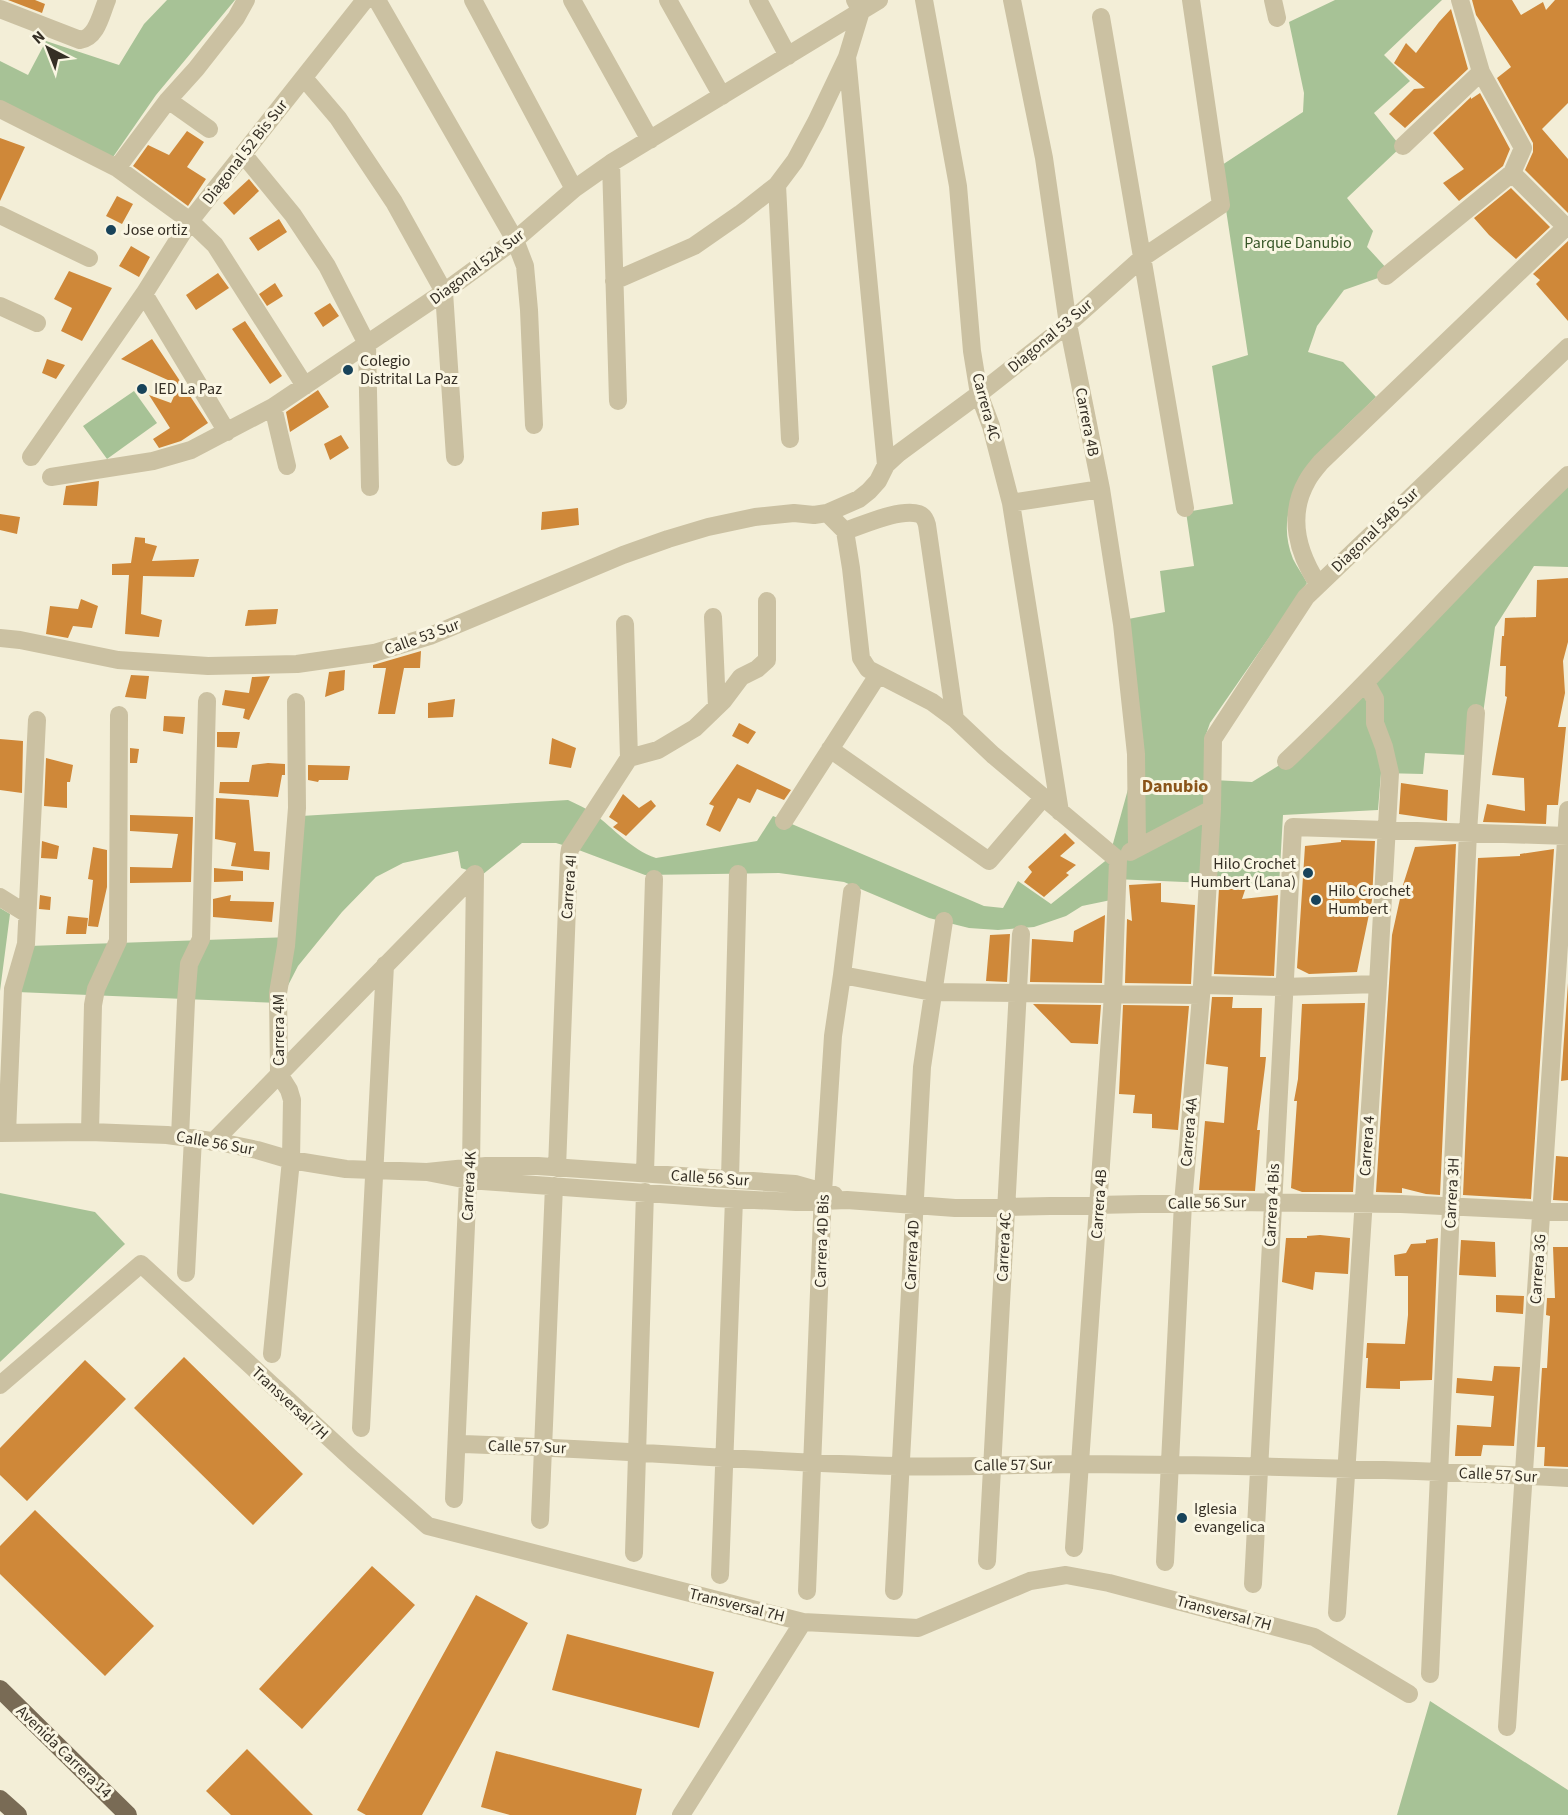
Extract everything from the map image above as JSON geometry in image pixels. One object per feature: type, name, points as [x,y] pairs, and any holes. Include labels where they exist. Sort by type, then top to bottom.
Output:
[{"type":"main road","name":"Avenida Carrera 14","points":[[0,1689],[128,1815]]},
{"type":"main road","points":[[0,1799],[18,1815]]},
{"type":"street","points":[[3,9],[80,40],[93,34],[107,0]]},
{"type":"street","points":[[117,168],[168,100],[236,18],[246,0]]},
{"type":"street","name":"Diagonal 52 Bis Sur","points":[[31,457],[144,294],[190,221],[365,0]]},
{"type":"street","points":[[377,0],[515,240],[525,266],[530,310],[534,425]]},
{"type":"street","points":[[473,0],[574,189]]},
{"type":"street","points":[[572,0],[650,140]]},
{"type":"street","points":[[668,0],[722,96]]},
{"type":"street","points":[[758,0],[788,56]]},
{"type":"street","name":"Diagonal 52A Sur","points":[[51,477],[153,460],[191,450],[273,407],[444,292],[515,240],[574,189],[611,163],[788,56],[858,6],[879,0]]},
{"type":"street","name":"Carrera 4C","points":[[924,0],[958,186],[972,351],[979,394],[992,426],[1011,503],[1060,812]]},
{"type":"street","name":"Carrera 4B","points":[[1012,0],[1044,158],[1068,324],[1101,489],[1122,624],[1136,754],[1137,846]]},
{"type":"street","name":"Diagonal 53 Sur","points":[[827,513],[870,491],[878,482],[886,465],[898,453],[979,394],[1068,324],[1142,258],[1221,205],[1191,0]]},
{"type":"street","points":[[1273,0],[1278,18]]},
{"type":"street","points":[[1386,276],[1512,173],[1523,148],[1481,72],[1460,0]]},
{"type":"street","points":[[614,281],[694,246],[740,214],[777,184],[795,161],[847,57],[858,6]]},
{"type":"street","points":[[1101,17],[1185,508]]},
{"type":"street","points":[[847,57],[886,465]]},
{"type":"street","points":[[1403,146],[1481,72]]},
{"type":"street","points":[[304,78],[338,118],[394,202],[444,292],[455,457]]},
{"type":"street","points":[[168,100],[209,129]]},
{"type":"street","points":[[0,109],[117,168],[190,221],[215,245],[305,386]]},
{"type":"street","points":[[243,154],[293,215],[327,266],[367,344],[370,487]]},
{"type":"street","points":[[611,163],[618,401]]},
{"type":"street","points":[[1318,584],[1302,555],[1296,532],[1298,503],[1306,481],[1321,462],[1567,228],[1512,173]]},
{"type":"street","points":[[777,184],[790,438]]},
{"type":"street","points":[[0,215],[89,258]]},
{"type":"street","points":[[144,294],[227,432]]},
{"type":"street","points":[[0,306],[37,323]]},
{"type":"street","name":"Diagonal 54B Sur","points":[[1213,739],[1296,610],[1318,584],[1568,346]]},
{"type":"street","points":[[273,407],[286,466]]},
{"type":"street","points":[[1286,761],[1339,711],[1533,508],[1568,475]]},
{"type":"street","points":[[1011,503],[1101,489]]},
{"type":"street","name":"Calle 53 Sur","points":[[0,638],[118,660],[208,666],[297,664],[374,653],[430,636],[623,555],[668,539],[708,527],[755,517],[794,513],[813,515],[827,513]]},
{"type":"street","points":[[827,513],[845,531],[852,568],[861,658],[864,664],[878,675],[932,702],[955,719],[1043,798],[1118,860],[1137,846],[1212,809]]},
{"type":"street","points":[[845,531],[904,513],[920,514],[925,519],[955,719]]},
{"type":"street","points":[[625,624],[629,758],[658,750],[695,728],[717,707],[741,677],[757,669],[767,660],[767,601]]},
{"type":"street","points":[[713,617],[717,707]]},
{"type":"street","points":[[784,821],[878,675]]},
{"type":"street","name":"Carrera 4","points":[[1337,1613],[1390,772],[1375,723],[1375,699],[1366,682]]},
{"type":"street","points":[[186,1273],[186,1001],[189,964],[201,939],[207,701]]},
{"type":"street","name":"Carrera 4M","points":[[272,1354],[291,1160],[292,1100],[290,1090],[279,1074],[278,993],[286,946],[297,808],[296,702]]},
{"type":"street","name":"Carrera 3H","points":[[1430,1674],[1468,832],[1476,713]]},
{"type":"street","points":[[90,1132],[93,1005],[96,989],[118,941],[119,715]]},
{"type":"street","points":[[4,1133],[13,989],[26,944],[37,720]]},
{"type":"street","name":"Carrera 4A","points":[[1166,1562],[1183,1203],[1201,990],[1212,809],[1213,739]]},
{"type":"street","points":[[830,749],[989,861],[1043,798]]},
{"type":"street","name":"Carrera 4I","points":[[540,1520],[569,855],[570,849],[629,758]]},
{"type":"street","name":"Carrera 3G","points":[[1508,1727],[1568,810]]},
{"type":"street","name":"Carrera 4 Bis","points":[[1253,1584],[1293,826],[1386,830]]},
{"type":"street","points":[[1386,830],[1567,836]]},
{"type":"street","name":"Carrera 4B","points":[[1074,1548],[1113,994],[1118,860]]},
{"type":"street","name":"Carrera 4K","points":[[385,965],[475,874],[470,1174],[454,1499]]},
{"type":"street","points":[[730,1179],[738,874]]},
{"type":"street","points":[[645,1173],[654,879]]},
{"type":"street","name":"Carrera 4D Bis","points":[[807,1591],[832,1036],[852,892]]},
{"type":"street","points":[[0,897],[27,914]]},
{"type":"street","name":"Carrera 4D","points":[[894,1591],[922,1067],[944,921]]},
{"type":"street","name":"Carrera 4C","points":[[987,1561],[1021,934]]},
{"type":"street","points":[[213,1142],[385,965]]},
{"type":"street","points":[[361,1428],[385,965]]},
{"type":"street","points":[[842,975],[932,992],[1113,994],[1378,984]]},
{"type":"street","name":"Calle 56 Sur","points":[[4,1133],[90,1132],[187,1138],[257,1150],[291,1160],[329,1167],[470,1174],[486,1166],[645,1192],[734,1199],[796,1202],[823,1196]]},
{"type":"street","name":"Calle 56 Sur","points":[[556,1177],[645,1173],[795,1184],[823,1196],[847,1200],[956,1208],[1272,1202],[1452,1206],[1568,1212]]},
{"type":"street","points":[[634,1553],[645,1192]]},
{"type":"street","points":[[720,1575],[734,1199]]},
{"type":"street","name":"Transversal 7H","points":[[0,1385],[141,1264],[353,1460],[428,1526],[802,1622],[918,1628],[1030,1581],[1066,1575],[1109,1583],[1314,1637],[1409,1694]]},
{"type":"street","name":"Calle 57 Sur","points":[[458,1444],[543,1446],[812,1463],[901,1466],[1080,1464],[1346,1468],[1568,1478]]},
{"type":"street","points":[[681,1815],[802,1622]]},
{"type":"green space","points":[[167,0],[235,0],[156,95],[113,157],[0,104],[0,61],[28,75],[46,41],[119,65],[144,24]]},
{"type":"green space","name":"Parque Danubio","points":[[1335,0],[1442,0],[1384,55],[1410,81],[1374,113],[1401,147],[1347,198],[1373,231],[1367,247],[1389,271],[1381,277],[1344,290],[1317,326],[1308,352],[1343,362],[1376,397],[1324,449],[1296,489],[1289,511],[1287,535],[1293,559],[1307,583],[1210,723],[1204,740],[1204,774],[1213,780],[1252,782],[1286,761],[1568,473],[1568,567],[1534,566],[1495,627],[1483,714],[1466,755],[1425,753],[1423,774],[1381,773],[1378,810],[1283,815],[1279,886],[1114,879],[1111,900],[1082,906],[1066,916],[1034,927],[998,930],[969,928],[929,918],[844,882],[779,873],[645,875],[556,843],[522,843],[482,875],[461,868],[458,851],[403,863],[376,877],[342,912],[298,966],[279,1003],[17,992],[29,946],[292,937],[301,816],[568,800],[591,812],[630,844],[656,858],[757,841],[773,816],[984,906],[1003,908],[1018,881],[1051,904],[1109,858],[1138,753],[1123,620],[1165,612],[1160,571],[1194,566],[1186,512],[1233,504],[1212,366],[1248,355],[1225,203],[1222,165],[1303,112],[1304,93],[1289,22]]},
{"type":"green space","points":[[134,391],[157,423],[107,459],[83,426]]},
{"type":"green space","points":[[0,908],[10,914],[0,991]]},
{"type":"green space","points":[[0,1193],[95,1212],[125,1244],[0,1362]]},
{"type":"green space","points":[[1430,1701],[1568,1790],[1568,1815],[1397,1815]]},
{"type":"building","points":[[8,0],[35,0],[45,4],[42,13]]},
{"type":"building","points":[[1472,0],[1512,0],[1521,15],[1543,2],[1546,10],[1555,0],[1568,0],[1568,103],[1542,129],[1568,159],[1568,213],[1525,170],[1533,152],[1533,143],[1497,78],[1511,67],[1476,15]]},
{"type":"building","points":[[1451,9],[1468,69],[1405,128],[1389,114],[1414,89],[1425,88],[1394,63],[1406,43],[1416,53]]},
{"type":"building","points":[[1480,93],[1510,149],[1503,166],[1459,201],[1443,183],[1464,169],[1433,133],[1471,97],[1471,99]]},
{"type":"building","points":[[187,131],[204,142],[187,167],[206,179],[188,206],[133,166],[148,145],[169,155]]},
{"type":"building","points":[[0,138],[25,147],[0,201]]},
{"type":"building","points":[[249,179],[259,191],[234,215],[223,203]]},
{"type":"building","points":[[1511,188],[1550,227],[1516,259],[1474,218]]},
{"type":"building","points":[[117,196],[133,204],[122,224],[106,216]]},
{"type":"building","points":[[279,219],[287,232],[258,251],[249,238]]},
{"type":"building","points":[[1568,241],[1568,321],[1536,284],[1540,280],[1533,274]]},
{"type":"building","points":[[131,246],[150,257],[139,277],[119,266]]},
{"type":"building","points":[[69,271],[112,288],[82,341],[61,331],[72,308],[54,299]]},
{"type":"building","points":[[218,273],[229,288],[196,310],[186,295]]},
{"type":"building","points":[[275,283],[283,296],[267,306],[259,294]]},
{"type":"building","points":[[330,303],[339,316],[323,327],[314,313]]},
{"type":"building","points":[[245,321],[282,376],[270,384],[232,329]]},
{"type":"building","points":[[152,339],[208,423],[181,441],[159,448],[153,439],[170,428],[149,395],[171,403],[179,385],[121,359]]},
{"type":"building","points":[[47,359],[65,365],[56,379],[42,373]]},
{"type":"building","points":[[318,390],[329,407],[290,432],[286,412]]},
{"type":"building","points":[[341,435],[349,448],[330,460],[324,444]]},
{"type":"building","points":[[99,481],[97,506],[63,505],[66,486]]},
{"type":"building","points":[[578,508],[579,525],[541,530],[542,512]]},
{"type":"building","points":[[0,514],[20,517],[17,534],[0,530]]},
{"type":"building","points":[[135,537],[145,538],[145,543],[157,546],[152,561],[199,559],[194,577],[143,576],[141,614],[162,620],[159,637],[125,634],[129,575],[112,575],[112,564],[131,563]]},
{"type":"building","points":[[1568,578],[1568,642],[1563,661],[1565,693],[1558,727],[1566,727],[1558,805],[1547,805],[1546,824],[1483,822],[1487,804],[1525,811],[1524,778],[1492,775],[1507,697],[1505,696],[1506,666],[1500,666],[1505,618],[1536,617],[1537,580]]},
{"type":"building","points":[[81,599],[98,606],[92,628],[73,626],[68,638],[46,634],[50,606],[78,609]]},
{"type":"building","points":[[278,609],[276,624],[245,626],[248,610]]},
{"type":"building","points":[[421,651],[420,668],[404,668],[395,714],[378,714],[386,668],[373,668],[373,665]]},
{"type":"building","points":[[345,670],[344,690],[325,697],[329,672]]},
{"type":"building","points":[[131,675],[149,676],[146,699],[125,697]]},
{"type":"building","points":[[270,676],[249,720],[243,718],[245,709],[222,705],[225,690],[249,693],[252,677]]},
{"type":"building","points":[[455,699],[453,717],[428,718],[428,703]]},
{"type":"building","points":[[164,716],[185,717],[183,734],[163,731]]},
{"type":"building","points":[[739,723],[756,732],[748,744],[732,736]]},
{"type":"building","points":[[217,732],[240,732],[237,748],[217,747]]},
{"type":"building","points":[[552,738],[576,748],[571,768],[549,764]]},
{"type":"building","points":[[0,739],[23,741],[22,793],[0,790]]},
{"type":"building","points":[[130,748],[139,749],[137,763],[130,763]]},
{"type":"building","points":[[46,758],[73,765],[70,782],[67,782],[67,808],[44,806]]},
{"type":"building","points":[[285,764],[285,775],[282,775],[278,797],[219,793],[220,782],[249,782],[252,765]]},
{"type":"building","points":[[737,764],[791,790],[784,800],[757,789],[750,803],[738,798],[720,832],[706,825],[714,806],[709,804]]},
{"type":"building","points":[[308,765],[350,766],[348,780],[319,780],[318,782],[308,780]]},
{"type":"building","points":[[1401,783],[1448,790],[1447,821],[1399,814]]},
{"type":"building","points":[[623,794],[639,808],[651,800],[656,806],[626,836],[613,827],[618,823],[609,817]]},
{"type":"building","points":[[216,798],[249,800],[254,851],[270,852],[269,870],[231,866],[236,843],[215,839]]},
{"type":"building","points":[[130,815],[193,817],[191,882],[130,883],[130,867],[172,868],[178,834],[130,831]]},
{"type":"building","points":[[1065,833],[1075,843],[1060,856],[1076,865],[1066,873],[1069,875],[1044,897],[1024,882],[1032,872],[1028,867]]},
{"type":"building","points":[[1341,840],[1375,841],[1372,900],[1357,972],[1309,974],[1297,968],[1305,846],[1341,842]]},
{"type":"building","points":[[42,841],[59,846],[57,859],[41,858]]},
{"type":"building","points":[[1456,844],[1440,1195],[1402,1188],[1402,1193],[1376,1192],[1392,935],[1403,885],[1415,847]]},
{"type":"building","points":[[93,847],[107,850],[107,887],[98,927],[88,926],[93,880],[88,879]]},
{"type":"building","points":[[1554,849],[1531,1199],[1463,1195],[1478,858],[1520,856],[1520,854]]},
{"type":"building","points":[[214,868],[243,871],[243,881],[214,882]]},
{"type":"building","points":[[1161,883],[1161,902],[1195,905],[1191,984],[1125,983],[1127,919],[1132,921],[1129,885]]},
{"type":"building","points":[[1219,888],[1245,890],[1242,899],[1278,895],[1274,976],[1214,974]]},
{"type":"building","points":[[40,895],[51,897],[50,910],[39,909]]},
{"type":"building","points":[[231,895],[230,901],[274,902],[272,922],[213,917],[213,899]]},
{"type":"building","points":[[1105,915],[1102,983],[1030,982],[1032,939],[1073,942],[1074,931]]},
{"type":"building","points":[[68,916],[88,918],[86,934],[66,934]]},
{"type":"building","points":[[1010,934],[1007,982],[986,981],[990,935]]},
{"type":"building","points":[[1568,983],[1568,1080],[1561,1081]]},
{"type":"building","points":[[1212,997],[1233,997],[1232,1008],[1262,1008],[1260,1057],[1266,1057],[1257,1130],[1260,1130],[1255,1191],[1199,1190],[1205,1121],[1224,1123],[1228,1067],[1206,1064]]},
{"type":"building","points":[[1365,1003],[1353,1192],[1302,1192],[1291,1188],[1297,1101],[1294,1101],[1298,1079],[1302,1004]]},
{"type":"building","points":[[1033,1004],[1101,1005],[1098,1044],[1071,1043]]},
{"type":"building","points":[[1123,1005],[1189,1006],[1178,1130],[1152,1128],[1152,1114],[1133,1113],[1135,1095],[1119,1094]]},
{"type":"building","points":[[1556,1156],[1568,1157],[1568,1201],[1553,1200]]},
{"type":"building","points":[[1307,1236],[1350,1238],[1348,1274],[1315,1272],[1313,1290],[1282,1282],[1286,1238],[1307,1238]]},
{"type":"building","points":[[1438,1238],[1432,1380],[1400,1381],[1400,1389],[1366,1388],[1367,1343],[1405,1344],[1408,1276],[1395,1276],[1394,1255],[1406,1253],[1411,1244],[1426,1243],[1426,1240]]},
{"type":"building","points":[[1461,1240],[1495,1242],[1496,1277],[1459,1275]]},
{"type":"building","points":[[1553,1247],[1568,1247],[1568,1467],[1544,1466],[1545,1447],[1537,1447],[1542,1368],[1547,1368],[1550,1316],[1546,1315],[1547,1298],[1555,1298]]},
{"type":"building","points":[[1496,1295],[1524,1296],[1523,1314],[1496,1312]]},
{"type":"building","points":[[184,1357],[303,1474],[253,1525],[134,1408]]},
{"type":"building","points":[[85,1360],[126,1399],[27,1501],[0,1475],[0,1448]]},
{"type":"building","points":[[1494,1366],[1520,1367],[1514,1446],[1483,1445],[1481,1456],[1455,1456],[1457,1425],[1491,1427],[1494,1396],[1456,1393],[1457,1378],[1492,1381]]},
{"type":"building","points":[[35,1510],[154,1626],[105,1676],[0,1574],[0,1546]]},
{"type":"building","points":[[372,1566],[415,1605],[302,1729],[259,1689]]},
{"type":"building","points":[[476,1595],[528,1623],[422,1815],[366,1815],[357,1810]]},
{"type":"building","points":[[567,1634],[714,1672],[699,1728],[552,1690]]},
{"type":"building","points":[[247,1749],[313,1815],[231,1815],[206,1791]]},
{"type":"building","points":[[496,1751],[642,1789],[636,1815],[510,1815],[481,1807]]},
{"type":"place","name":"Jose ortiz","points":[[111,230]]},
{"type":"place","name":"Colegio Distrital La Paz","points":[[348,370]]},
{"type":"place","name":"IED La Paz","points":[[142,389]]},
{"type":"place","name":"Hilo Crochet Humbert (Lana)","points":[[1308,873]]},
{"type":"place","name":"Hilo Crochet Humbert","points":[[1316,900]]},
{"type":"place","name":"Iglesia evangelica","points":[[1182,1518]]},
{"type":"district","name":"Danubio","points":[[1175,786]]}]
